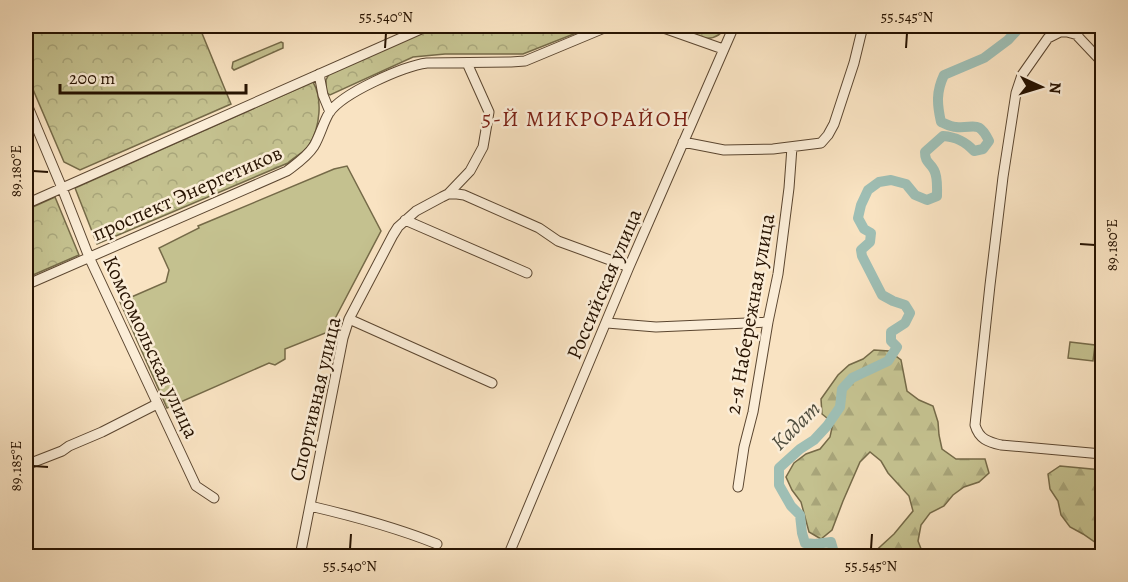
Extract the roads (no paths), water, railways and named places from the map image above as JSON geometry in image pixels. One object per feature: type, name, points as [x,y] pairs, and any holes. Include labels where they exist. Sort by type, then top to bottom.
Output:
[{"type":"street","points":[[26,204],[428,26]]},
{"type":"street","name":"проспект Энергетиков","points":[[26,285],[287,171],[314,147],[330,112],[344,98],[360,89],[416,65],[525,61],[608,26]]},
{"type":"street","points":[[658,26],[723,49]]},
{"type":"street","name":"Российская улица","points":[[508,556],[628,267],[734,26]]},
{"type":"street","points":[[683,142],[724,150],[792,147],[821,142],[834,124],[854,63],[863,26]]},
{"type":"street","points":[[1054,26],[1022,75],[1016,93],[990,285],[975,425],[981,438],[991,443],[1102,454]]},
{"type":"street","points":[[1068,26],[1102,62]]},
{"type":"street","points":[[1048,38],[1060,32],[1078,35]]},
{"type":"street","name":"Спортивная улица","points":[[300,556],[343,338],[349,319],[398,227],[416,211],[448,194],[470,171],[483,147],[489,112],[467,63]]},
{"type":"street","points":[[319,74],[323,95],[330,112]]},
{"type":"street","name":"Комсомольская улица","points":[[26,102],[89,257],[157,404],[196,486],[214,498]]},
{"type":"street","name":"2-я Набережная улица","points":[[738,487],[778,274],[792,147]]},
{"type":"street","points":[[448,194],[464,195],[539,228],[558,241],[628,267]]},
{"type":"street","points":[[405,220],[527,273]]},
{"type":"street","points":[[349,319],[492,384]]},
{"type":"street","points":[[606,323],[656,327],[768,322]]},
{"type":"street","points":[[26,465],[62,451],[157,404]]},
{"type":"street","points":[[310,506],[381,523],[407,531],[436,544]]},
{"type":"waterway","name":"Кадат","points":[[832,556],[831,542],[805,543],[800,515],[791,506],[779,485],[779,468],[814,440],[827,426],[840,407],[842,389],[852,378],[888,361],[897,347],[891,341],[891,332],[905,323],[910,313],[905,305],[882,295],[862,256],[861,250],[870,242],[871,233],[864,229],[858,218],[861,205],[868,190],[879,182],[891,180],[906,184],[915,195],[927,200],[937,196],[936,176],[925,152],[943,136],[960,140],[974,151],[983,149],[989,141],[978,127],[954,127],[941,122],[938,93],[944,75],[984,58],[1008,40],[1021,26]]},
{"type":"district","name":"5-Й МИКРОРАЙОН","points":[[586,118]]}]
